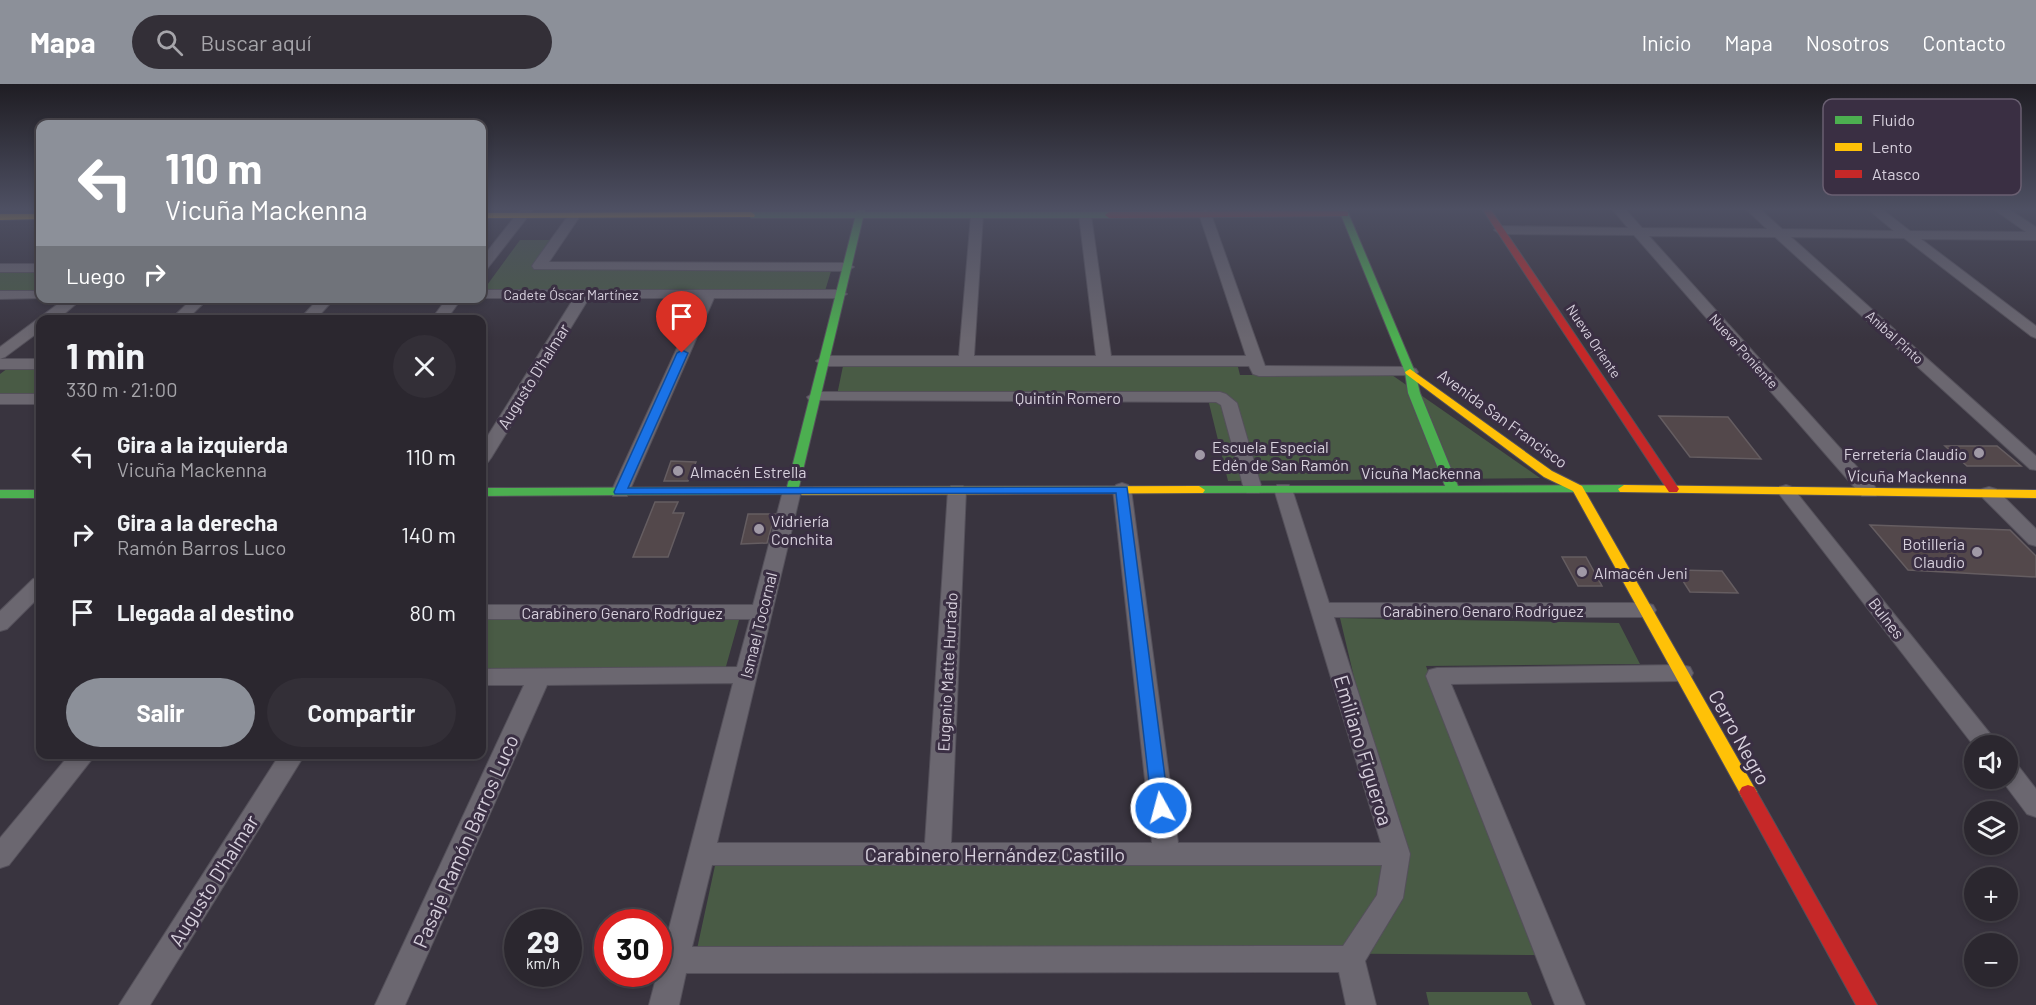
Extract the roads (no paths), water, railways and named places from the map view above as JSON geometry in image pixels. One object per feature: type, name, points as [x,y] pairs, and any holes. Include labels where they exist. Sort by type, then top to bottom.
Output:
[{"type":"main road","name":"Ismael Tocornal","points":[[792,491],[850,253]]},
{"type":"main road","name":"Avenida San Francisco","points":[[1361,253],[1410,372],[1414,393],[1453,489]]},
{"type":"main road","name":"Nueva Oriente","points":[[1515,253],[1673,489]]},
{"type":"main road","name":"Avenida San Francisco","points":[[1410,372],[1548,474],[1578,489]]},
{"type":"main road","name":"Cerro Negro","points":[[1578,489],[1867,1005]]},
{"type":"main road","name":"Vicuña Mackenna","points":[[486,492],[1673,489],[2036,494]]},
{"type":"main road","points":[[0,494],[36,494]]},
{"type":"street","name":"Cadete Óscar Martínez","points":[[549,253],[540,266],[847,267]]},
{"type":"street","points":[[966,361],[974,253]]},
{"type":"street","points":[[1090,253],[1104,361]]},
{"type":"street","points":[[1224,253],[1257,366]]},
{"type":"street","name":"Nueva Poniente","points":[[1657,253],[1869,492]]},
{"type":"street","name":"Aníbal Pinto","points":[[1801,253],[2036,465]]},
{"type":"street","points":[[1931,253],[2036,333]]},
{"type":"street","points":[[0,268],[36,268]]},
{"type":"street","name":"Cadete Óscar Martínez","points":[[486,294],[840,294]]},
{"type":"street","name":"Augusto D'halmar","points":[[486,452],[584,294]]},
{"type":"street","points":[[620,492],[709,294]]},
{"type":"street","points":[[0,295],[36,295]]},
{"type":"street","points":[[54,315],[69,303]]},
{"type":"street","points":[[183,315],[196,303]]},
{"type":"street","points":[[311,315],[323,303]]},
{"type":"street","points":[[442,315],[451,303]]},
{"type":"street","points":[[0,354],[36,327]]},
{"type":"street","points":[[824,361],[1104,361],[1410,372]]},
{"type":"street","points":[[0,364],[36,364]]},
{"type":"street","name":"Quintín Romero","points":[[815,397],[1220,398],[1229,403],[1253,489]]},
{"type":"street","points":[[0,399],[36,399]]},
{"type":"street","points":[[1122,489],[1166,854]]},
{"type":"street","name":"Emiliano Figueroa","points":[[1283,489],[1396,854],[1390,898],[1350,959]]},
{"type":"street","name":"Eugenio Matte Hurtado","points":[[938,854],[957,490]]},
{"type":"street","name":"Ismael Tocornal","points":[[664,1005],[792,491]]},
{"type":"street","name":"Bulnes","points":[[1786,491],[1979,735]]},
{"type":"street","points":[[1989,493],[2036,540]]},
{"type":"street","points":[[0,624],[36,588]]},
{"type":"street","name":"Carabinero Genaro Rodríguez","points":[[1321,610],[1646,610]]},
{"type":"street","name":"Carabinero Genaro Rodríguez","points":[[486,612],[762,612]]},
{"type":"street","points":[[1570,1005],[1437,676],[1682,673]]},
{"type":"street","points":[[486,677],[746,675]]},
{"type":"street","name":"Pasaje Ramón Barros Luco","points":[[390,1005],[539,677]]},
{"type":"street","points":[[0,857],[80,759]]},
{"type":"street","name":"Augusto D'halmar","points":[[134,1005],[290,759]]},
{"type":"street","points":[[2018,784],[2036,807]]},
{"type":"street","name":"Carabinero Hernández Castillo","points":[[702,854],[1396,854]]},
{"type":"street","points":[[676,960],[1350,959],[1361,1005]]},
{"type":"place","name":"Ferretería Claudio","points":[[1979,453]]},
{"type":"place","name":"Escuela Especial Edén de San Ramón","points":[[1200,455]]},
{"type":"place","name":"Almacén Estrella","points":[[678,471]]},
{"type":"place","name":"Vidriería Conchita","points":[[759,529]]},
{"type":"place","name":"Botilleria Claudio","points":[[1977,552]]},
{"type":"place","name":"Almacén Jeni","points":[[1582,572]]}]
